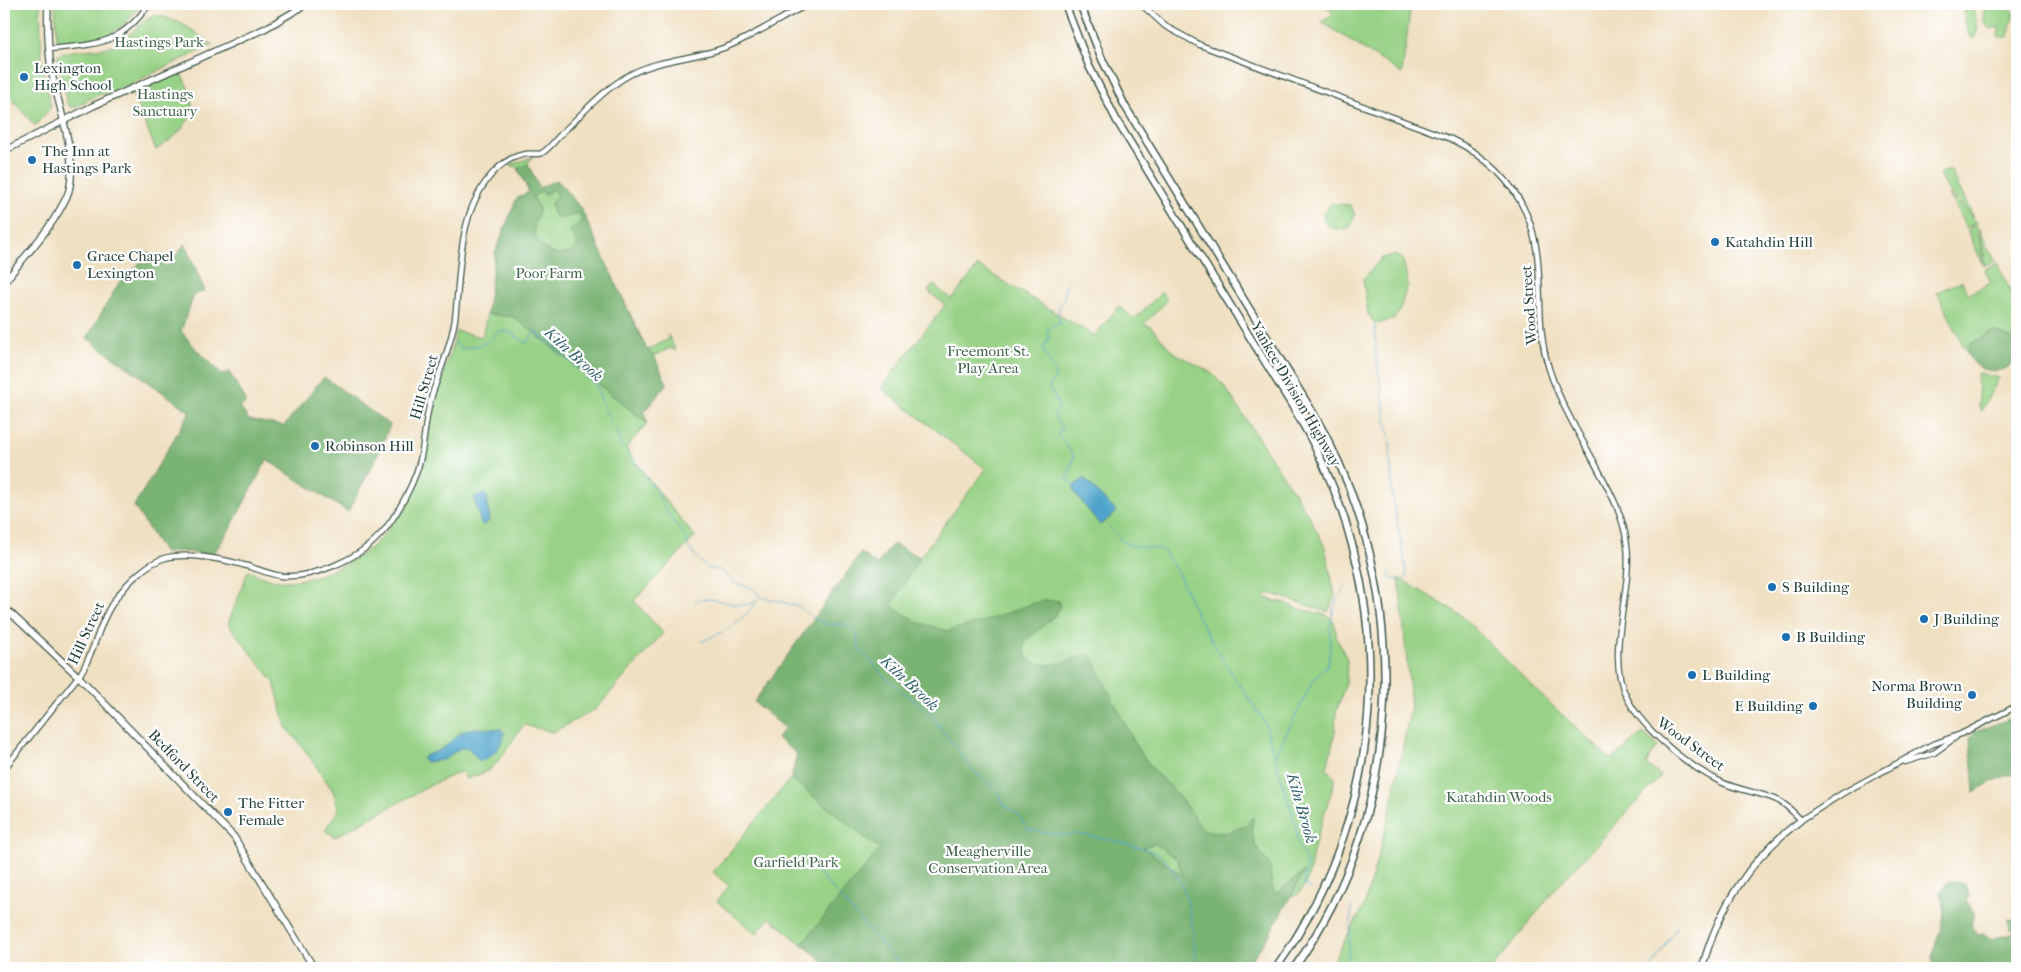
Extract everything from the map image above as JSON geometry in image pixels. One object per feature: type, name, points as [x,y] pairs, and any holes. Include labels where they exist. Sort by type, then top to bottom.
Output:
[{"type":"highway","name":"Yankee Division Highway","points":[[1065,4],[1086,58],[1113,114],[1296,412],[1323,462],[1349,530],[1362,585],[1368,633],[1370,680],[1366,738],[1356,794],[1335,861],[1325,883],[1298,934],[1276,968]]},
{"type":"highway","name":"Yankee Division Highway","points":[[1080,4],[1102,59],[1125,106],[1338,458],[1358,510],[1370,550],[1378,589],[1384,653],[1384,702],[1378,756],[1367,811],[1352,856],[1330,908],[1294,968]]},
{"type":"main road","points":[[4,283],[51,223],[68,194],[71,177],[71,164],[51,69],[48,4]]},
{"type":"main road","points":[[4,151],[63,121],[266,28],[307,4]]},
{"type":"main road","name":"Bedford Street","points":[[4,607],[78,677],[234,837],[314,968]]},
{"type":"main road","points":[[1702,968],[1712,935],[1737,885],[1779,836],[1801,820]]},
{"type":"street","points":[[49,49],[99,43],[113,38],[128,29],[149,4]]},
{"type":"street","name":"Hill Street","points":[[4,769],[88,662],[103,620],[116,598],[141,572],[153,563],[164,558],[180,556],[232,562],[282,576],[300,576],[316,572],[339,562],[360,551],[379,536],[406,496],[419,464],[428,409],[453,330],[465,233],[471,209],[481,188],[497,168],[509,160],[527,154],[540,154],[606,91],[632,74],[655,64],[699,55],[729,46],[809,4]]},
{"type":"street","name":"Wood Street","points":[[1141,4],[1168,28],[1204,46],[1458,142],[1481,157],[1506,180],[1526,212],[1536,243],[1540,268],[1543,340],[1552,376],[1565,406],[1611,493],[1625,532],[1628,557],[1619,661],[1620,676],[1627,697],[1643,723],[1693,764],[1719,781],[1777,800],[1801,820]]},
{"type":"street","points":[[1801,820],[1843,793],[1931,745],[1961,734],[2017,706]]},
{"type":"street","points":[[1897,765],[1934,753],[1961,734]]},
{"type":"green space","name":"Lexington High School","points":[[4,4],[40,4],[42,63],[51,107],[35,126],[4,90]]},
{"type":"green space","points":[[55,4],[141,4],[132,16],[114,32],[85,40],[57,42]]},
{"type":"green space","points":[[1325,4],[1411,4],[1402,74],[1322,22],[1333,14]]},
{"type":"green space","points":[[1965,4],[1972,4],[1977,22],[1976,35],[1973,39],[1965,23]]},
{"type":"green space","points":[[1990,4],[2007,4],[2014,12],[2008,37],[1998,37],[1999,27],[1991,29],[1984,20],[1985,10]]},
{"type":"green space","name":"Hastings Park","points":[[154,15],[179,22],[213,45],[111,93],[100,94],[73,108],[67,104],[57,56],[71,51],[114,45]]},
{"type":"green space","name":"Hastings Sanctuary","points":[[178,68],[192,101],[190,117],[181,130],[156,150],[131,90]]},
{"type":"green space","points":[[533,157],[528,164],[539,188],[557,180],[581,209],[647,350],[668,339],[668,335],[676,351],[670,348],[654,356],[667,384],[644,412],[647,423],[626,448],[638,466],[695,537],[634,601],[663,633],[596,709],[553,732],[524,725],[493,766],[484,773],[466,779],[462,771],[431,785],[335,837],[325,830],[339,809],[333,791],[286,727],[274,682],[228,624],[248,571],[280,581],[305,579],[319,575],[345,564],[368,550],[383,535],[395,518],[420,470],[434,403],[456,331],[482,337],[495,253],[517,198],[529,192],[517,167],[509,165]]},
{"type":"green space","name":"Poor Farm","points":[[528,164],[539,188],[557,180],[581,209],[647,350],[654,356],[667,384],[644,412],[647,423],[514,317],[487,314],[495,253],[517,198],[529,192],[518,169]],"holes":[[[553,189],[557,195],[551,204],[552,211],[557,218],[565,218],[578,213],[582,218],[570,231],[577,247],[570,253],[551,253],[540,244],[535,235],[534,223],[539,210],[533,196],[543,191],[544,195]]]},
{"type":"green space","points":[[1950,169],[1973,216],[1946,188],[1939,174]]},
{"type":"green space","points":[[1949,194],[1975,220],[1977,223],[1966,228]]},
{"type":"green space","points":[[1331,204],[1351,205],[1355,216],[1350,227],[1340,230],[1329,227],[1324,220],[1323,212]]},
{"type":"green space","points":[[1977,225],[1978,228],[1984,266],[1967,230]]},
{"type":"green space","points":[[1980,228],[1987,247],[1996,261],[1985,265]]},
{"type":"green space","points":[[185,244],[205,291],[194,295],[181,331],[222,375],[229,372],[247,402],[240,407],[249,420],[284,426],[324,377],[390,425],[377,456],[348,512],[267,460],[231,527],[213,555],[178,551],[164,553],[134,506],[190,412],[87,338],[123,276],[127,279],[148,252],[167,267]]},
{"type":"green space","points":[[1394,255],[1403,259],[1408,284],[1399,312],[1394,319],[1375,324],[1368,314],[1363,279],[1382,258]]},
{"type":"green space","points":[[1997,263],[2017,305],[2017,342],[2001,333],[1992,332],[1968,345],[1969,357],[1937,292],[1962,281],[1968,294],[1991,283],[1985,269]]},
{"type":"green space","name":"Freemont St. Play Area","points":[[978,266],[1094,336],[1119,306],[1134,319],[1162,292],[1167,301],[1144,324],[1151,327],[1173,352],[1210,372],[1225,387],[1308,514],[1325,547],[1335,595],[1328,612],[1269,593],[1265,597],[1276,602],[1284,602],[1295,608],[1327,615],[1334,621],[1337,639],[1347,659],[1346,683],[1336,712],[1335,732],[1327,769],[1335,777],[1334,783],[1314,848],[1311,867],[1305,885],[1297,895],[1197,915],[891,606],[920,557],[986,469],[881,388],[945,305],[928,291],[933,285],[952,299]]},
{"type":"green space","points":[[1994,331],[2017,342],[2017,354],[2012,359],[2010,365],[1996,371],[1982,369],[1975,364],[1969,357],[1968,345]]},
{"type":"green space","points":[[1977,373],[1999,378],[1981,411],[1979,408]]},
{"type":"green space","name":"Meagherville Conservation Area","points":[[893,544],[920,557],[891,606],[920,623],[948,631],[982,622],[1043,600],[1059,601],[1060,607],[1055,615],[1025,642],[1024,648],[1027,658],[1050,665],[1087,654],[1092,657],[1137,748],[1155,772],[1170,786],[1200,826],[1207,831],[1225,833],[1243,827],[1253,817],[1252,829],[1255,845],[1270,866],[1272,887],[1276,894],[1304,872],[1268,937],[1245,968],[832,968],[802,944],[880,849],[791,778],[797,754],[777,738],[785,728],[754,702],[861,553],[877,565]],"holes":[[[1155,843],[1177,859],[1183,876],[1143,847]]]},
{"type":"green space","name":"Katahdin Woods","points":[[1399,578],[1461,615],[1542,696],[1611,760],[1643,733],[1658,746],[1646,764],[1661,776],[1556,888],[1493,968],[1329,968],[1364,906],[1390,813],[1411,705]]},
{"type":"green space","points":[[2017,716],[2017,774],[2000,778],[1974,792],[1970,739],[1975,732]]},
{"type":"green space","name":"Garfield Park","points":[[791,778],[880,849],[802,944],[770,918],[756,934],[717,901],[729,886],[713,872]]},
{"type":"green space","points":[[1949,881],[1964,884],[1968,891],[1969,897],[1966,900],[1974,913],[1971,925],[1978,935],[1983,934],[1991,940],[2014,933],[2010,928],[2009,919],[2017,920],[2017,968],[1964,968],[1960,964],[1956,968],[1934,968],[1935,946],[1944,913],[1940,893]]},
{"type":"water","points":[[1083,479],[1115,509],[1116,513],[1100,525],[1074,492],[1073,487]]},
{"type":"water","points":[[485,494],[487,496],[487,507],[490,517],[487,523],[483,525],[481,524],[474,498]]},
{"type":"water","points":[[473,728],[501,729],[504,732],[504,737],[496,751],[488,758],[479,761],[469,748],[460,748],[444,760],[426,762],[423,760],[423,757],[446,746],[458,734]]},
{"type":"waterway","name":"Kiln Brook","points":[[1067,277],[1064,298],[1058,310],[1060,324],[1056,324],[1048,330],[1049,338],[1043,349],[1055,372],[1055,379],[1049,387],[1059,406],[1054,417],[1063,429],[1057,433],[1074,456],[1067,479],[1075,487]]},
{"type":"waterway","points":[[1375,324],[1376,357],[1389,436]]},
{"type":"waterway","name":"Kiln Brook","points":[[455,343],[463,349],[489,342],[500,331],[508,331],[526,343],[536,332],[597,386],[604,409],[612,422]]},
{"type":"waterway","name":"Kiln Brook","points":[[615,427],[623,449],[635,461],[652,485],[672,520],[687,539],[688,547],[706,568],[720,570],[735,583],[754,589],[760,597],[798,606],[812,617],[829,625],[846,624],[857,635],[859,649],[888,680],[927,710],[974,772],[993,786],[1006,806],[1018,814],[1027,829],[1057,835],[1077,834],[1108,840],[1146,849],[1162,857],[1180,881],[1185,895],[1192,924],[1197,968]]},
{"type":"waterway","points":[[1390,442],[1392,495],[1407,575],[1405,579]]},
{"type":"waterway","name":"Kiln Brook","points":[[1109,526],[1123,542],[1133,546],[1162,549],[1177,571],[1198,617],[1228,668],[1264,721],[1296,826],[1298,843],[1307,864],[1303,885],[1310,888]]},
{"type":"waterway","points":[[1390,573],[1390,578],[1400,581]]},
{"type":"waterway","points":[[1276,754],[1315,677],[1328,664],[1330,629],[1334,606],[1347,584]]},
{"type":"waterway","points":[[695,601],[707,599],[742,605],[755,602],[759,598]]},
{"type":"waterway","points":[[701,642],[726,630],[744,616],[756,603]]},
{"type":"waterway","points":[[803,856],[903,968]]},
{"type":"waterway","name":"Kiln Brook","points":[[1347,968],[1352,906]]},
{"type":"waterway","points":[[1651,968],[1677,927]]},
{"type":"place","name":"Lexington High School","points":[[24,77]]},
{"type":"place","name":"The Inn at Hastings Park","points":[[32,160]]},
{"type":"place","name":"Katahdin Hill","points":[[1715,242]]},
{"type":"place","name":"Grace Chapel Lexington","points":[[77,265]]},
{"type":"place","name":"Robinson Hill","points":[[315,446]]},
{"type":"place","name":"S Building","points":[[1772,587]]},
{"type":"place","name":"J Building","points":[[1924,619]]},
{"type":"place","name":"B Building","points":[[1786,637]]},
{"type":"place","name":"L Building","points":[[1692,675]]},
{"type":"place","name":"Norma Brown Building","points":[[1972,695]]},
{"type":"place","name":"E Building","points":[[1813,706]]},
{"type":"place","name":"The Fitter Female","points":[[228,812]]}]
